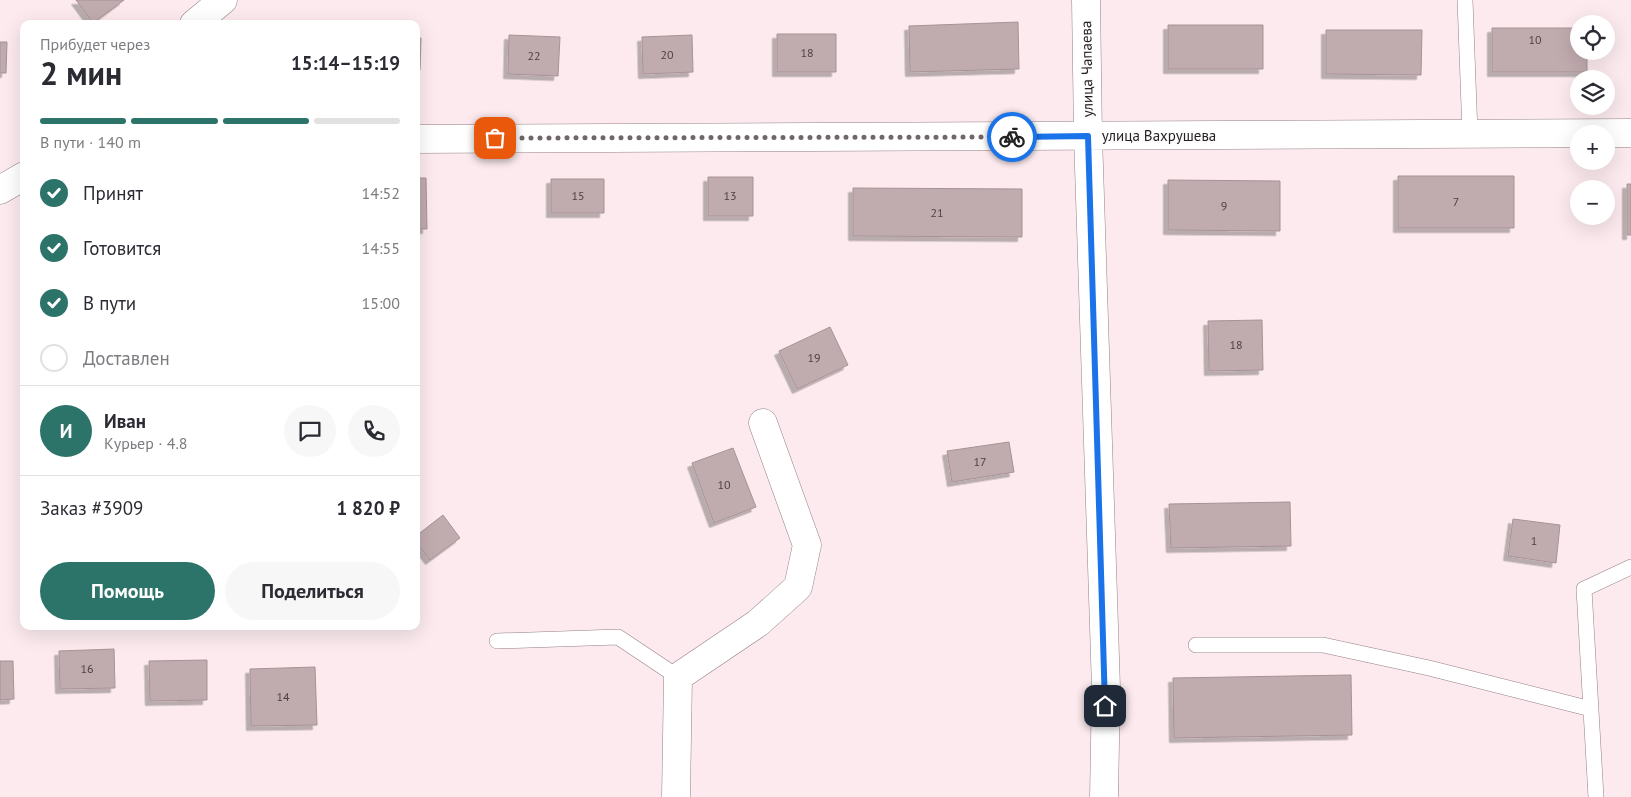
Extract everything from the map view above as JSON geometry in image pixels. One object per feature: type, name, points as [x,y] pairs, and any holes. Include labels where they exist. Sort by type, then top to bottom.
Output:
[{"type":"street","points":[[199,20],[223,0]]},
{"type":"street","name":"улица Чапаева","points":[[1086,0],[1088,136],[1106,688],[1104,797]]},
{"type":"street","name":"улица Вахрушева","points":[[420,139],[1631,133]]},
{"type":"street","points":[[0,190],[20,178]]},
{"type":"street","points":[[676,797],[678,677],[758,623],[798,587],[806,545],[763,423]]},
{"type":"lane","points":[[1466,0],[1470,134]]},
{"type":"lane","points":[[1596,797],[1584,589],[1631,566]]},
{"type":"lane","points":[[497,641],[618,637],[678,677]]},
{"type":"lane","points":[[1196,645],[1323,645],[1429,668],[1592,709]]},
{"type":"building","points":[[76,0],[124,0],[97,20],[91,20]]},
{"type":"building","points":[[1018,22],[1019,69],[910,72],[909,26]]},
{"type":"building","points":[[1168,25],[1263,25],[1263,69],[1168,69]]},
{"type":"building","points":[[1492,28],[1570,28],[1570,60],[1587,60],[1587,70],[1570,70],[1570,72],[1492,72]]},
{"type":"building","points":[[1326,30],[1422,30],[1421,75],[1326,74]]},
{"type":"building","points":[[777,34],[836,34],[836,72],[777,72]]},
{"type":"building","points":[[509,35],[560,37],[558,76],[508,74]]},
{"type":"building","points":[[692,35],[693,72],[643,74],[642,37]]},
{"type":"building","points":[[420,38],[421,38],[420,70]]},
{"type":"building","points":[[0,42],[7,42],[6,73],[0,73]]},
{"type":"building","points":[[1398,176],[1514,176],[1514,228],[1398,228]]},
{"type":"building","points":[[708,177],[753,177],[753,216],[708,216]]},
{"type":"building","points":[[420,178],[426,178],[427,229],[420,229]]},
{"type":"building","points":[[551,179],[604,179],[604,213],[551,213]]},
{"type":"building","points":[[1168,180],[1280,181],[1280,231],[1168,230]]},
{"type":"building","points":[[1627,184],[1631,184],[1631,235],[1627,235]]},
{"type":"building","points":[[853,188],[1022,189],[1022,237],[853,236]]},
{"type":"building","points":[[1262,320],[1263,370],[1209,371],[1208,321]]},
{"type":"building","points":[[830,327],[848,365],[797,389],[779,351]]},
{"type":"building","points":[[1009,442],[1014,472],[952,482],[947,451]]},
{"type":"building","points":[[733,448],[756,507],[714,523],[692,463]]},
{"type":"building","points":[[1290,502],[1291,546],[1171,548],[1169,504]]},
{"type":"building","points":[[443,515],[460,538],[430,560],[420,547],[420,533]]},
{"type":"building","points":[[1513,519],[1560,525],[1556,563],[1508,556]]},
{"type":"building","points":[[114,649],[115,688],[60,689],[59,651]]},
{"type":"building","points":[[207,660],[207,700],[150,701],[149,661]]},
{"type":"building","points":[[0,661],[13,661],[14,699],[0,700]]},
{"type":"building","points":[[315,667],[317,725],[251,726],[250,669]]},
{"type":"building","points":[[1351,675],[1352,735],[1174,738],[1173,678]]},
{"type":"way so far","points":[[495,138],[1012,137]]},
{"type":"route","points":[[1012,137],[1088,136],[1106,688],[1105,706]]}]
